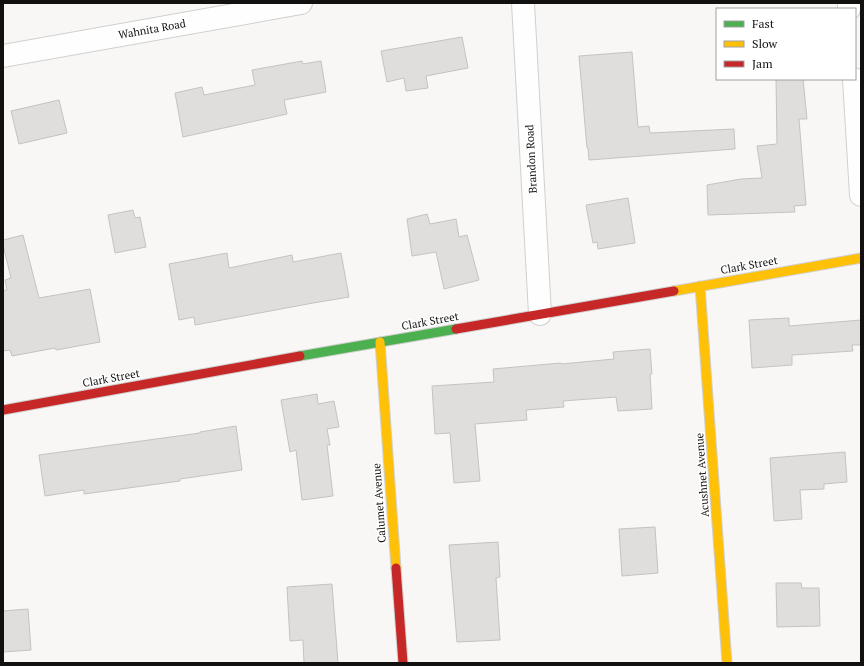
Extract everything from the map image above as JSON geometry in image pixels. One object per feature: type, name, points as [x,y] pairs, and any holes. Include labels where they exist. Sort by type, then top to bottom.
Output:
[{"type":"street","name":"Wahnita Road","points":[[3,56],[301,3]]},
{"type":"street","name":"Brandon Road","points":[[523,3],[540,314]]},
{"type":"street","points":[[854,80],[861,195]]},
{"type":"street","name":"Clark Street","points":[[3,410],[861,258]]},
{"type":"street","name":"Acushnet Avenue","points":[[700,286],[727,663]]},
{"type":"street","name":"Calumet Avenue","points":[[380,342],[403,663]]},
{"type":"building","points":[[462,37],[468,68],[426,76],[428,88],[406,91],[404,78],[387,82],[381,51]]},
{"type":"building","points":[[632,52],[638,127],[649,126],[650,133],[734,129],[735,149],[589,160],[579,56]]},
{"type":"building","points":[[302,61],[303,64],[321,61],[326,92],[284,100],[287,114],[183,137],[175,93],[202,87],[204,95],[255,85],[252,70]]},
{"type":"building","points":[[776,80],[803,80],[807,119],[799,119],[806,205],[794,206],[795,212],[708,215],[707,185],[741,179],[762,178],[757,146],[777,144]]},
{"type":"building","points":[[59,100],[67,133],[19,144],[11,111]]},
{"type":"building","points":[[628,198],[635,243],[598,249],[597,242],[593,243],[586,205]]},
{"type":"building","points":[[133,210],[135,218],[140,217],[146,247],[115,253],[108,215]]},
{"type":"building","points":[[427,214],[430,224],[456,219],[459,237],[467,235],[479,280],[444,289],[436,252],[412,256],[407,219]]},
{"type":"building","points":[[23,235],[39,298],[90,289],[100,342],[12,356],[10,350],[3,351],[3,291],[7,290],[5,280],[11,278],[3,240]]},
{"type":"building","points":[[227,253],[229,268],[292,255],[293,262],[341,253],[349,297],[195,325],[194,317],[179,320],[169,264]]},
{"type":"building","points":[[789,318],[789,326],[861,320],[861,345],[852,345],[853,351],[792,355],[792,365],[752,368],[749,320]]},
{"type":"building","points":[[650,349],[652,409],[618,411],[616,397],[563,401],[564,407],[526,410],[527,420],[475,424],[480,481],[454,483],[450,433],[435,434],[432,386],[494,382],[493,369],[614,359],[613,352]]},
{"type":"building","points":[[317,394],[318,404],[334,401],[339,427],[327,429],[330,445],[327,445],[333,496],[302,500],[296,450],[290,452],[281,400]]},
{"type":"building","points":[[236,426],[242,470],[180,479],[180,481],[84,494],[84,490],[45,496],[39,455],[200,433]]},
{"type":"building","points":[[845,452],[847,482],[824,484],[824,489],[800,490],[802,519],[774,521],[770,458]]},
{"type":"building","points":[[655,527],[658,573],[622,576],[619,529]]},
{"type":"building","points":[[498,542],[500,577],[496,578],[500,640],[457,642],[449,545]]},
{"type":"building","points":[[776,583],[801,583],[802,588],[819,588],[820,626],[777,627]]},
{"type":"building","points":[[332,584],[338,663],[304,663],[303,640],[290,641],[287,587]]},
{"type":"building","points":[[28,609],[31,650],[3,652],[3,611]]},
{"type":"traffic: fast","points":[[300,356],[456,329]]},
{"type":"traffic: slow","points":[[674,291],[861,258]]},
{"type":"traffic: slow","points":[[700,286],[727,663]]},
{"type":"traffic: slow","points":[[380,342],[396,568]]},
{"type":"traffic: jam","points":[[456,329],[674,291]]},
{"type":"traffic: jam","points":[[3,410],[300,356]]},
{"type":"traffic: jam","points":[[396,568],[403,663]]}]
